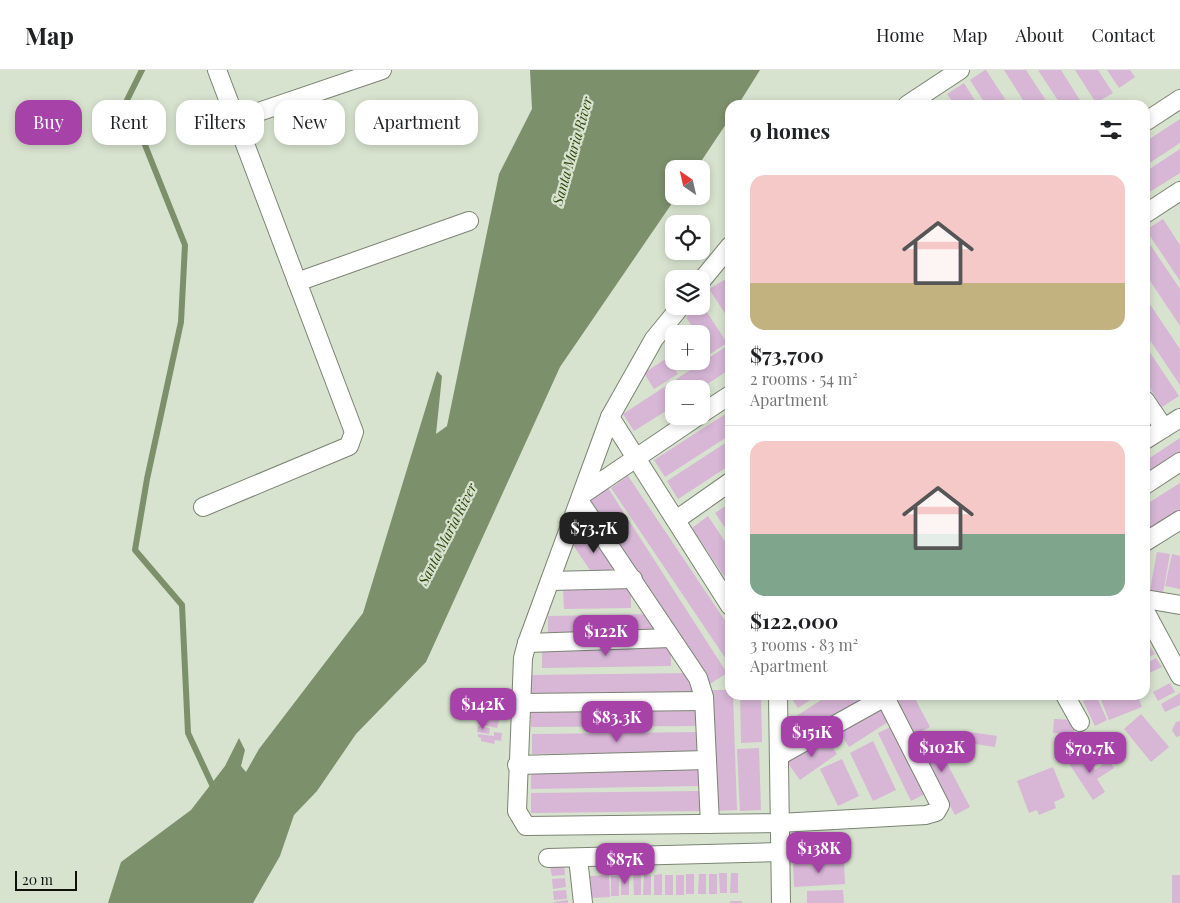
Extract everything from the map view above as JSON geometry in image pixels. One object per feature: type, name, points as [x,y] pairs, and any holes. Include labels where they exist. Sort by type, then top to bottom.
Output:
[{"type":"street","points":[[217,70],[228,100]]},
{"type":"street","points":[[264,110],[382,70]]},
{"type":"street","points":[[915,100],[960,70]]},
{"type":"street","points":[[1150,119],[1180,99]]},
{"type":"street","points":[[203,507],[349,446],[354,432],[245,145]]},
{"type":"street","points":[[1150,211],[1180,191]]},
{"type":"street","points":[[297,282],[469,221]]},
{"type":"street","points":[[710,270],[725,252]]},
{"type":"street","points":[[674,315],[654,339],[610,417],[582,498],[527,644],[523,658],[520,703],[517,811],[526,826],[779,823],[936,812],[940,804],[887,700]]},
{"type":"street","points":[[710,408],[725,398]]},
{"type":"street","points":[[1150,407],[1164,428]]},
{"type":"street","points":[[610,417],[725,598]]},
{"type":"street","points":[[1150,437],[1180,418]]},
{"type":"street","points":[[582,498],[637,457],[685,425]]},
{"type":"street","points":[[1150,482],[1180,462]]},
{"type":"street","points":[[676,520],[725,487]]},
{"type":"street","points":[[582,498],[698,678],[704,701],[710,824]]},
{"type":"street","points":[[1150,539],[1180,520]]},
{"type":"street","points":[[550,581],[633,579]]},
{"type":"street","points":[[1150,600],[1180,605]]},
{"type":"street","points":[[1150,620],[1180,676]]},
{"type":"street","points":[[527,644],[671,638]]},
{"type":"street","points":[[778,700],[781,903]]},
{"type":"street","points":[[779,756],[880,700]]},
{"type":"street","points":[[1068,700],[1080,722]]},
{"type":"street","points":[[520,703],[704,701]]},
{"type":"street","points":[[518,765],[707,760]]},
{"type":"street","points":[[548,858],[780,852]]},
{"type":"street","points":[[578,858],[582,903]]},
{"type":"water","name":"Santa Maria River","points":[[530,70],[760,70],[741,100],[725,100],[725,126],[702,160],[665,160],[665,205],[671,205],[560,367],[426,662],[356,734],[317,791],[294,815],[280,856],[253,903],[108,903],[121,862],[191,810],[225,766],[239,738],[245,750],[241,766],[246,772],[259,749],[363,613],[437,371],[442,376],[436,434],[447,426],[499,174],[532,109]]},
{"type":"building","points":[[986,70],[1006,100],[983,100],[970,80]]},
{"type":"building","points":[[1004,70],[1026,70],[1046,100],[1023,100]]},
{"type":"building","points":[[1038,70],[1061,70],[1080,100],[1058,100]]},
{"type":"building","points":[[1075,70],[1098,70],[1113,93],[1101,100],[1094,100]]},
{"type":"building","points":[[1107,70],[1130,70],[1135,77],[1119,88]]},
{"type":"building","points":[[964,83],[975,100],[951,100],[947,94]]},
{"type":"building","points":[[1180,119],[1180,143],[1150,163],[1150,139]]},
{"type":"building","points":[[1180,149],[1180,173],[1150,192],[1150,169]]},
{"type":"building","points":[[1163,219],[1180,245],[1180,281],[1150,236],[1150,227]]},
{"type":"building","points":[[1150,244],[1180,289],[1180,326],[1150,281]]},
{"type":"building","points":[[725,280],[725,313],[710,288]]},
{"type":"building","points":[[1150,304],[1180,349],[1180,385],[1150,340]]},
{"type":"building","points":[[689,315],[709,315],[725,340],[725,344],[710,354],[710,325],[691,325],[686,317]]},
{"type":"building","points":[[725,347],[725,372],[710,382],[710,380],[675,380],[690,370],[710,370],[710,357]]},
{"type":"building","points":[[1150,352],[1179,396],[1162,407],[1150,389]]},
{"type":"building","points":[[665,359],[665,370],[675,370],[678,374],[665,380],[665,382],[654,389],[644,373]]},
{"type":"building","points":[[665,387],[665,412],[634,431],[623,414]]},
{"type":"building","points":[[725,414],[725,438],[665,477],[654,460]]},
{"type":"building","points":[[1180,438],[1180,460],[1150,480],[1150,458]]},
{"type":"building","points":[[725,443],[725,468],[678,499],[667,481]]},
{"type":"building","points":[[628,476],[725,621],[725,658],[611,488]]},
{"type":"building","points":[[1180,483],[1180,517],[1154,533],[1150,527],[1150,502]]},
{"type":"building","points":[[608,488],[725,670],[725,674],[707,686],[588,501]]},
{"type":"building","points":[[725,506],[725,528],[715,513]]},
{"type":"building","points":[[708,516],[725,542],[725,578],[692,528]]},
{"type":"building","points":[[592,528],[616,566],[596,579],[571,542]]},
{"type":"building","points":[[1157,552],[1170,554],[1163,593],[1150,590]]},
{"type":"building","points":[[1172,554],[1180,556],[1180,589],[1165,586]]},
{"type":"building","points":[[631,588],[631,608],[564,609],[563,589]]},
{"type":"building","points":[[654,614],[655,633],[548,635],[548,616]]},
{"type":"building","points":[[671,646],[671,666],[542,668],[542,648]]},
{"type":"building","points":[[1150,646],[1155,654],[1150,656]]},
{"type":"building","points":[[1156,658],[1162,667],[1150,673],[1150,661]]},
{"type":"building","points":[[692,673],[692,695],[529,698],[529,675]]},
{"type":"building","points":[[1170,683],[1175,692],[1158,701],[1153,692]]},
{"type":"building","points":[[709,690],[725,690],[725,700],[733,700],[737,810],[713,811]]},
{"type":"building","points":[[1180,693],[1180,705],[1165,712],[1161,704]]},
{"type":"building","points":[[740,700],[761,700],[762,742],[741,743]]},
{"type":"building","points":[[792,700],[810,700],[798,708]]},
{"type":"building","points":[[821,700],[859,700],[799,739],[787,722]]},
{"type":"building","points":[[892,700],[916,700],[930,727],[911,737]]},
{"type":"building","points":[[1098,700],[1107,720],[1095,726],[1083,701]]},
{"type":"building","points":[[1101,700],[1140,700],[1142,707],[1109,720]]},
{"type":"building","points":[[880,705],[891,720],[849,747],[839,731]]},
{"type":"building","points":[[702,707],[702,726],[531,727],[531,708]]},
{"type":"building","points":[[478,713],[500,717],[497,728],[478,724]]},
{"type":"building","points":[[1141,714],[1169,747],[1151,762],[1124,729]]},
{"type":"building","points":[[1054,719],[1075,720],[1074,735],[1053,733]]},
{"type":"building","points":[[1180,721],[1180,736],[1176,737],[1172,730],[1176,722]]},
{"type":"building","points":[[895,725],[927,793],[911,801],[878,733]]},
{"type":"building","points":[[478,726],[490,728],[489,734],[477,732]]},
{"type":"building","points":[[930,731],[970,807],[955,815],[915,739]]},
{"type":"building","points":[[494,732],[502,733],[501,741],[495,740],[494,744],[481,741],[481,738],[478,737],[478,734],[494,736]]},
{"type":"building","points":[[701,732],[702,752],[532,754],[532,734]]},
{"type":"building","points":[[955,732],[967,737],[963,746],[951,742]]},
{"type":"building","points":[[970,732],[997,736],[995,747],[968,743]]},
{"type":"building","points":[[824,736],[837,754],[800,780],[787,762]]},
{"type":"building","points":[[873,741],[896,790],[873,801],[850,753]]},
{"type":"building","points":[[759,748],[761,810],[740,811],[737,749]]},
{"type":"building","points":[[1083,752],[1095,770],[1109,760],[1114,768],[1097,779],[1105,792],[1093,800],[1068,762]]},
{"type":"building","points":[[842,759],[859,796],[838,806],[820,769]]},
{"type":"building","points":[[700,766],[700,786],[531,789],[531,769]]},
{"type":"building","points":[[1053,767],[1065,797],[1054,802],[1056,808],[1039,815],[1037,810],[1029,813],[1017,781]]},
{"type":"building","points":[[701,791],[701,811],[531,813],[531,793]]},
{"type":"building","points":[[844,861],[845,884],[794,887],[793,864]]},
{"type":"building","points":[[564,866],[565,875],[552,876],[550,867]]},
{"type":"building","points":[[719,873],[727,873],[727,893],[720,893]]},
{"type":"building","points":[[731,873],[738,873],[738,893],[730,893]]},
{"type":"building","points":[[662,874],[662,895],[654,895],[654,875]]},
{"type":"building","points":[[686,874],[694,874],[694,894],[686,894]]},
{"type":"building","points":[[699,874],[706,874],[706,894],[698,894]]},
{"type":"building","points":[[709,874],[717,874],[717,894],[709,894]]},
{"type":"building","points":[[609,875],[610,897],[591,898],[590,876]]},
{"type":"building","points":[[621,875],[629,875],[629,895],[621,895]]},
{"type":"building","points":[[633,875],[641,875],[641,895],[634,895]]},
{"type":"building","points":[[644,875],[651,875],[651,895],[643,895]]},
{"type":"building","points":[[665,875],[673,875],[673,895],[665,895]]},
{"type":"building","points":[[676,875],[684,875],[684,895],[676,895]]},
{"type":"building","points":[[1172,875],[1180,875],[1180,903],[1172,903]]},
{"type":"building","points":[[611,876],[619,876],[619,896],[611,896]]},
{"type":"building","points":[[565,878],[566,887],[553,889],[552,879]]},
{"type":"building","points":[[566,890],[567,899],[554,900],[553,891]]},
{"type":"building","points":[[843,890],[844,903],[807,903],[807,891]]},
{"type":"building","points":[[568,900],[568,903],[554,903],[554,902]]},
{"type":"building","points":[[730,901],[742,901],[742,903],[730,903]]},
{"type":"waterway","points":[[142,70],[127,100],[185,245],[181,322],[147,479],[135,550],[182,605],[188,733],[215,791]]}]
